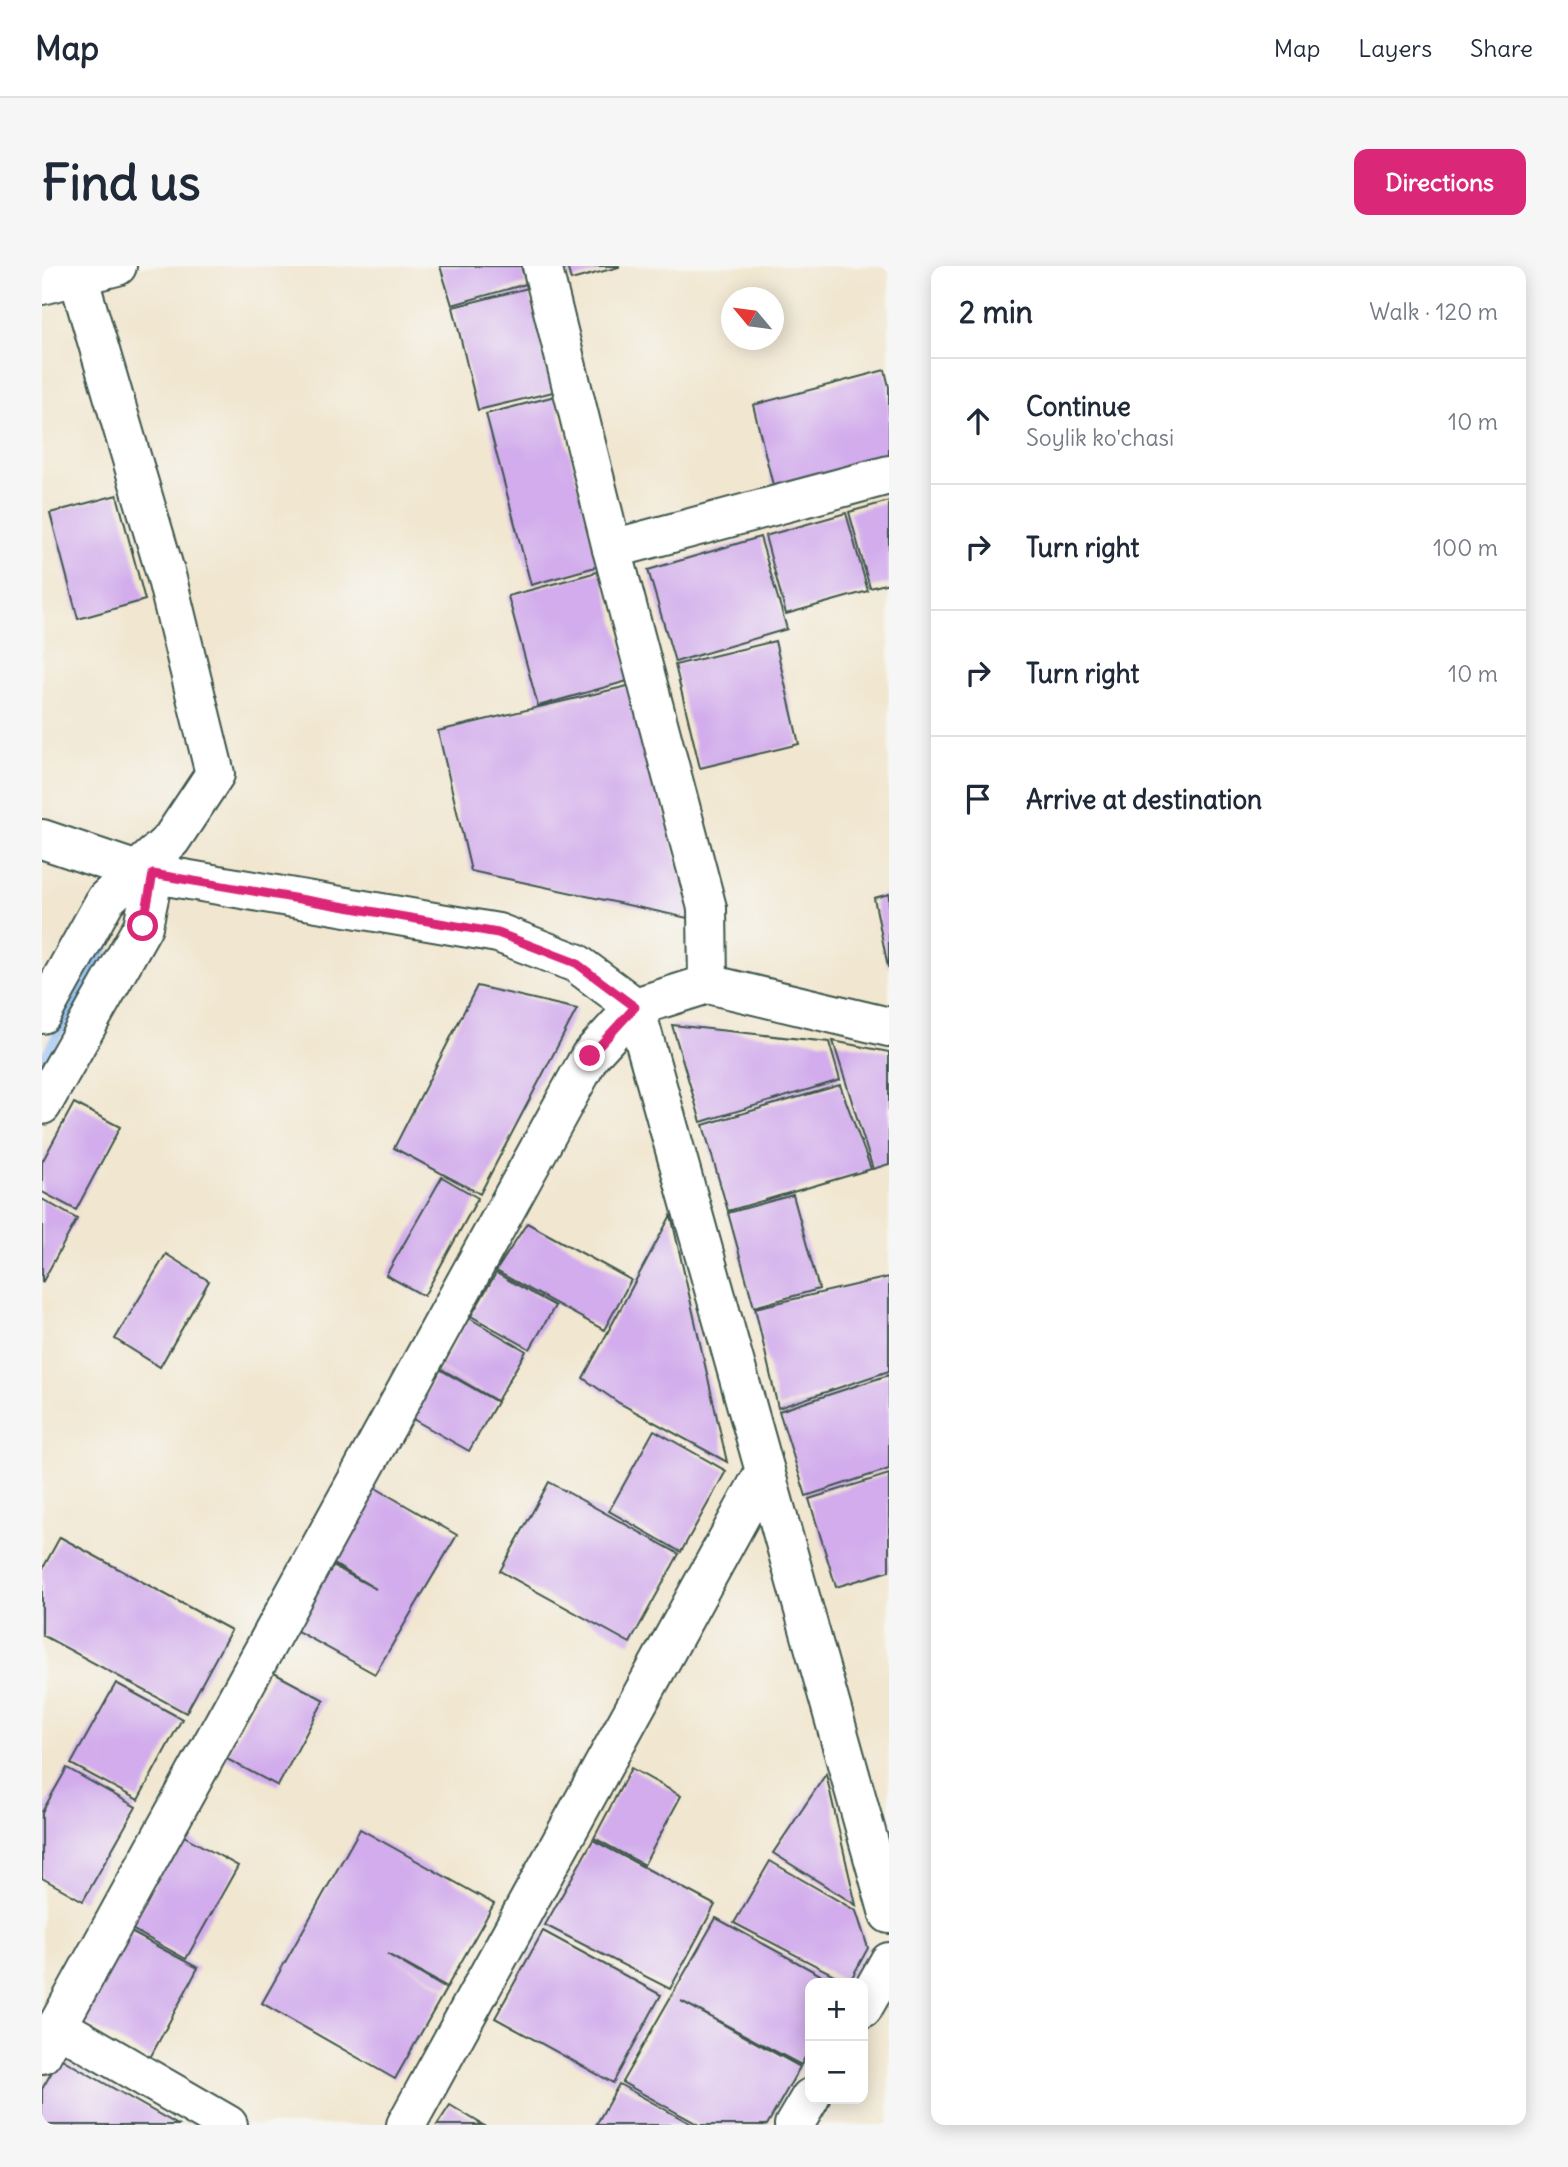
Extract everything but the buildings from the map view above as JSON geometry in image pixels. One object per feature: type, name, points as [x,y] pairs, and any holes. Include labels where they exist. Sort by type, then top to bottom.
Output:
[{"type":"street","points":[[42,1014],[106,899],[145,872],[215,774],[166,575],[65,276],[117,266]]},
{"type":"street","points":[[542,266],[612,549],[706,908],[708,984]]},
{"type":"street","points":[[612,549],[889,475]]},
{"type":"street","points":[[42,839],[145,872],[498,933],[576,963],[635,1007],[889,1914]]},
{"type":"street","points":[[42,1105],[143,926],[145,872]]},
{"type":"street","points":[[228,2125],[50,2040],[590,1056],[635,1007],[708,984],[889,1027]]},
{"type":"street","points":[[406,2125],[765,1471]]},
{"type":"street","points":[[868,1999],[889,1962]]},
{"type":"street","points":[[794,2125],[806,2104]]},
{"type":"waterway","points":[[42,1063],[120,919]]},
{"type":"route","points":[[143,926],[153,874],[498,933],[576,963],[635,1007],[590,1056]]}]
